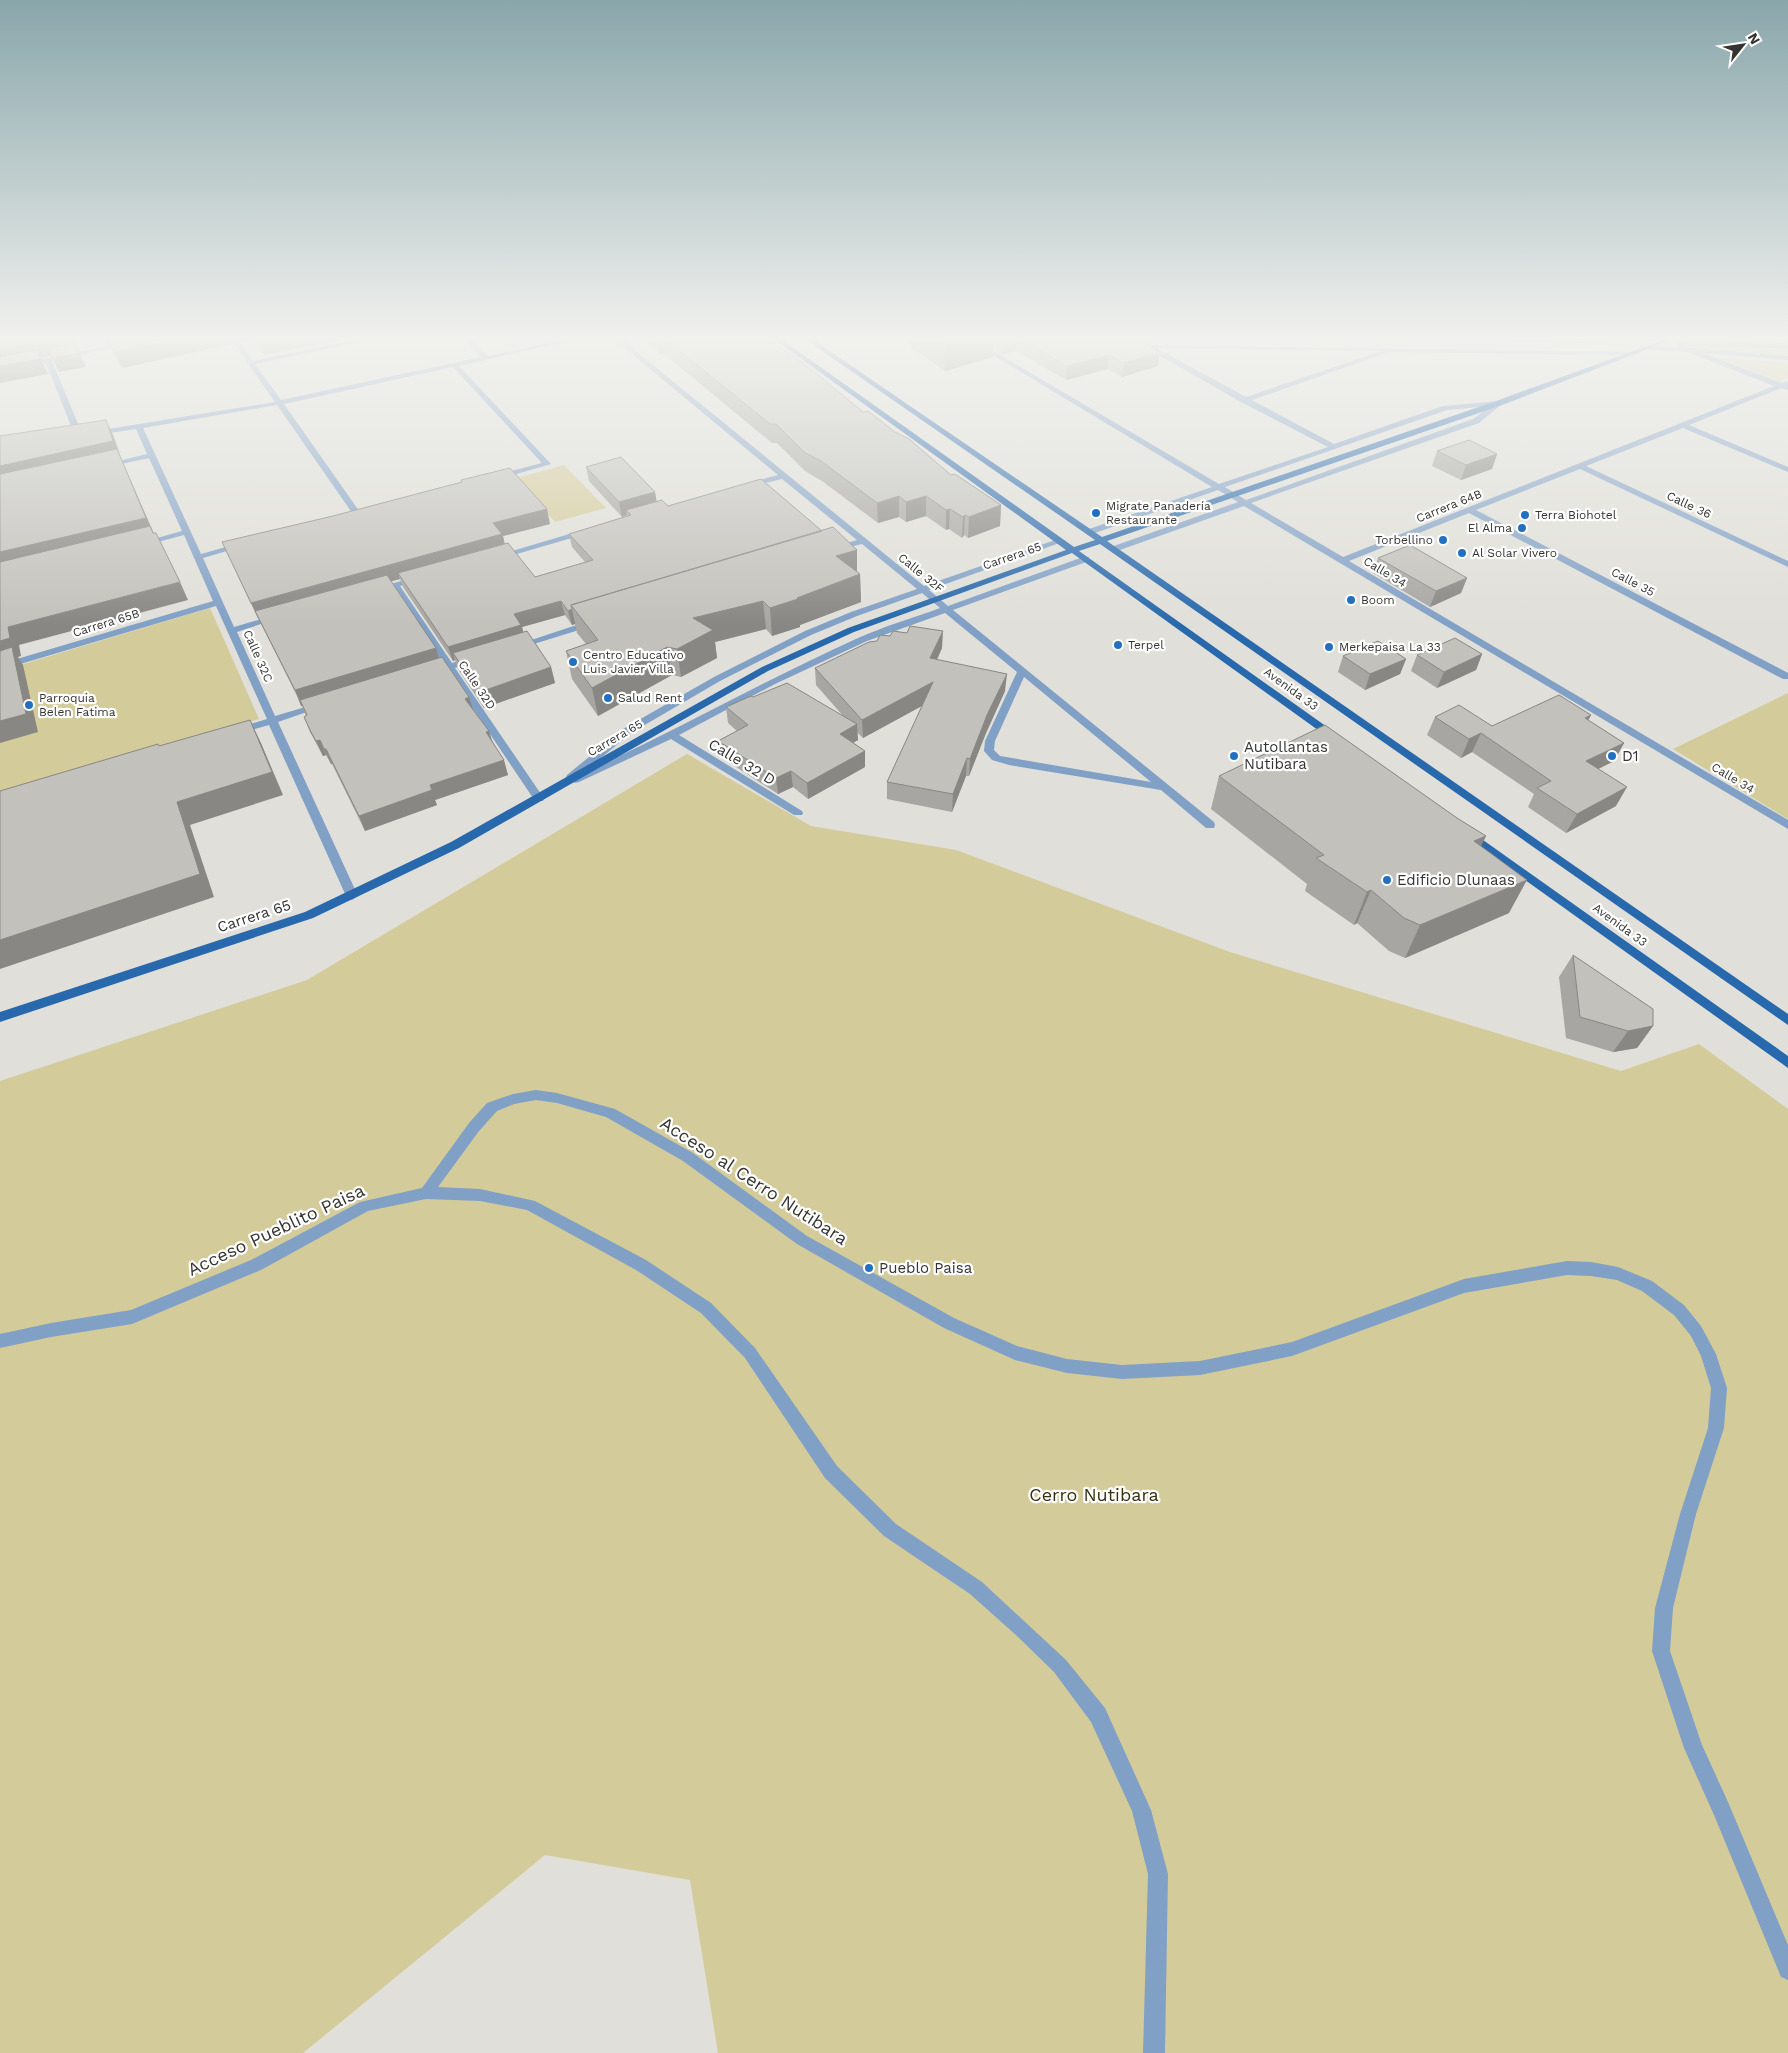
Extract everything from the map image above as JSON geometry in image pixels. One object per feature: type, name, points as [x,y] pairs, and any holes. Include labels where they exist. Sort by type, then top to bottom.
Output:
[{"type":"main road","name":"Avenida 33","points":[[911,435],[1343,744]]},
{"type":"main road","name":"Avenida 33","points":[[947,435],[1114,549],[1788,1020]]},
{"type":"main road","name":"Carrera 65","points":[[0,1017],[309,915],[352,896],[455,845],[539,799],[638,740],[765,669],[851,630],[978,582],[1407,435]]},
{"type":"main road","name":"Avenida 33","points":[[1464,830],[1788,1062]]},
{"type":"street","points":[[70,437],[87,435]]},
{"type":"street","name":"Calle 32C","points":[[142,435],[352,896]]},
{"type":"street","points":[[301,435],[358,515]]},
{"type":"street","points":[[490,480],[547,464],[520,435]]},
{"type":"street","name":"Calle 32F","points":[[733,435],[1210,825]]},
{"type":"street","name":"Calle 34","points":[[1130,435],[1788,825]]},
{"type":"street","points":[[1311,435],[1334,447]]},
{"type":"street","name":"Carrera 65","points":[[1088,532],[1369,435]]},
{"type":"street","name":"Carrera 65","points":[[1114,549],[1437,435]]},
{"type":"street","name":"Carrera 64B","points":[[1342,561],[1658,435]]},
{"type":"street","points":[[1706,435],[1788,470]]},
{"type":"street","points":[[95,468],[151,455]]},
{"type":"street","name":"Calle 36","points":[[1580,466],[1788,564]]},
{"type":"street","points":[[737,489],[783,476]]},
{"type":"street","name":"Calle 35","points":[[1469,510],[1787,676]]},
{"type":"street","points":[[349,517],[368,512]]},
{"type":"street","points":[[488,559],[599,528]]},
{"type":"street","points":[[130,546],[186,532]]},
{"type":"street","name":"Carrera 65","points":[[557,788],[628,731],[717,679],[808,633],[1060,541]]},
{"type":"street","points":[[825,553],[862,542]]},
{"type":"street","points":[[198,557],[245,545]]},
{"type":"street","name":"Carrera 65","points":[[557,788],[651,746],[772,682],[856,642],[1086,559]]},
{"type":"street","points":[[366,593],[423,577]]},
{"type":"street","name":"Calle 32D","points":[[395,585],[539,799]]},
{"type":"street","name":"Carrera 65B","points":[[0,668],[218,602]]},
{"type":"street","points":[[231,630],[280,617]]},
{"type":"street","points":[[506,649],[600,621]]},
{"type":"street","points":[[422,675],[478,658]]},
{"type":"street","points":[[1022,671],[990,740],[990,751],[996,758],[1009,762],[1164,787]]},
{"type":"street","points":[[226,734],[328,703]]},
{"type":"street","name":"Calle 32 D","points":[[670,735],[798,813]]},
{"type":"street","name":"Acceso al Cerro Nutibara","points":[[426,1193],[474,1127],[492,1107],[513,1099],[536,1095],[557,1098],[610,1114],[688,1157],[802,1240],[949,1322],[1015,1352],[1067,1366],[1122,1372],[1200,1368],[1292,1349],[1464,1286],[1567,1268],[1591,1268],[1618,1274],[1647,1286],[1679,1310],[1696,1331],[1708,1354],[1719,1388],[1716,1428],[1688,1514],[1664,1608],[1661,1651],[1693,1748],[1721,1809],[1788,1970]]},
{"type":"street","name":"Acceso Pueblito Paisa","points":[[0,1341],[51,1330],[132,1318],[256,1265],[365,1206],[426,1193],[480,1195],[530,1205],[641,1265],[706,1308],[750,1352],[831,1472],[890,1530],[976,1588],[1060,1666],[1098,1715],[1141,1810],[1158,1874],[1154,2053]]},
{"type":"green space","points":[[564,465],[606,508],[555,522],[517,478]]},
{"type":"green space","points":[[210,608],[259,719],[0,798],[0,671]]},
{"type":"green space","points":[[1788,693],[1788,819],[1673,749]]},
{"type":"green space","name":"Cerro Nutibara","points":[[687,754],[811,826],[956,850],[1230,952],[1621,1071],[1699,1044],[1788,1109],[1788,2053],[718,2053],[690,1880],[545,1855],[303,2053],[0,2053],[0,1081],[307,980]]},
{"type":"building","points":[[111,435],[113,441],[0,466],[0,436]]},
{"type":"building","points":[[787,435],[901,435],[909,439],[951,475],[955,474],[1001,505],[969,517],[965,515],[963,517],[950,509],[946,510],[926,496],[906,502],[899,496],[877,503],[821,461],[804,452]]},
{"type":"building","points":[[1469,440],[1497,454],[1466,465],[1437,451]]},
{"type":"building","points":[[117,449],[146,518],[0,552],[0,474]]},
{"type":"building","points":[[621,457],[655,492],[619,502],[586,467]]},
{"type":"building","points":[[510,468],[547,509],[493,523],[502,534],[251,603],[222,542],[333,516]]},
{"type":"building","points":[[761,479],[822,531],[571,605],[572,609],[568,611],[561,601],[514,614],[521,625],[448,647],[398,573],[508,543],[535,577],[593,560],[569,534],[631,515],[626,510],[662,500],[668,506]]},
{"type":"building","points":[[150,526],[153,533],[156,533],[180,582],[8,627],[10,638],[0,641],[0,562]]},
{"type":"building","points":[[833,527],[857,550],[836,556],[860,574],[770,608],[763,601],[693,618],[713,630],[677,649],[667,647],[592,688],[566,651],[598,640],[571,605]]},
{"type":"building","points":[[1410,545],[1467,578],[1436,591],[1378,558]]},
{"type":"building","points":[[387,575],[436,648],[295,690],[255,611]]},
{"type":"building","points":[[910,626],[943,631],[930,658],[1007,674],[987,715],[970,759],[967,758],[953,794],[887,782],[933,682],[862,720],[815,668],[869,642],[877,641],[880,635],[890,636],[893,631],[907,633]]},
{"type":"building","points":[[527,631],[551,667],[480,692],[453,653]]},
{"type":"building","points":[[1455,638],[1482,654],[1444,672],[1417,655]]},
{"type":"building","points":[[1378,641],[1406,659],[1370,674],[1343,656]]},
{"type":"building","points":[[12,647],[26,714],[0,721],[0,651]]},
{"type":"building","points":[[442,657],[469,697],[465,699],[489,731],[486,732],[504,760],[430,785],[432,790],[359,816],[326,749],[324,749],[320,740],[316,741],[311,732],[304,717],[307,715],[300,700]]},
{"type":"building","points":[[787,683],[857,724],[840,734],[865,751],[807,783],[791,771],[776,778],[718,741],[748,725],[726,707]]},
{"type":"building","points":[[1559,695],[1591,715],[1585,718],[1624,743],[1586,761],[1627,787],[1577,814],[1537,788],[1551,781],[1481,733],[1469,739],[1435,717],[1459,705],[1492,726]]},
{"type":"building","points":[[250,720],[272,772],[177,802],[200,874],[0,940],[0,791],[158,744],[159,746]]},
{"type":"building","points":[[1325,725],[1457,818],[1486,836],[1474,841],[1527,880],[1420,925],[1404,918],[1371,890],[1367,892],[1316,858],[1324,855],[1219,776]]},
{"type":"building","points":[[1573,955],[1653,1009],[1653,1026],[1628,1031],[1580,1017]]},
{"type":"place","name":"Migrate Panadería Restaurante","points":[[1096,513]]},
{"type":"place","name":"Terra Biohotel","points":[[1525,515]]},
{"type":"place","name":"El Alma","points":[[1522,528]]},
{"type":"place","name":"Torbellino","points":[[1443,540]]},
{"type":"place","name":"Al Solar Vivero","points":[[1462,553]]},
{"type":"place","name":"Boom","points":[[1351,600]]},
{"type":"place","name":"Terpel","points":[[1118,645]]},
{"type":"place","name":"Merkepaisa La 33","points":[[1329,647]]},
{"type":"place","name":"Centro Educativo Luis Javier Villa","points":[[573,662]]},
{"type":"place","name":"Salud Rent","points":[[608,698]]},
{"type":"place","name":"Parroquia Belen Fatima","points":[[29,705]]},
{"type":"place","name":"Autollantas Nutibara","points":[[1234,756]]},
{"type":"place","name":"D1","points":[[1612,756]]},
{"type":"place","name":"Edificio Dlunaas","points":[[1387,880]]},
{"type":"place","name":"Pueblo Paisa","points":[[869,1268]]}]
